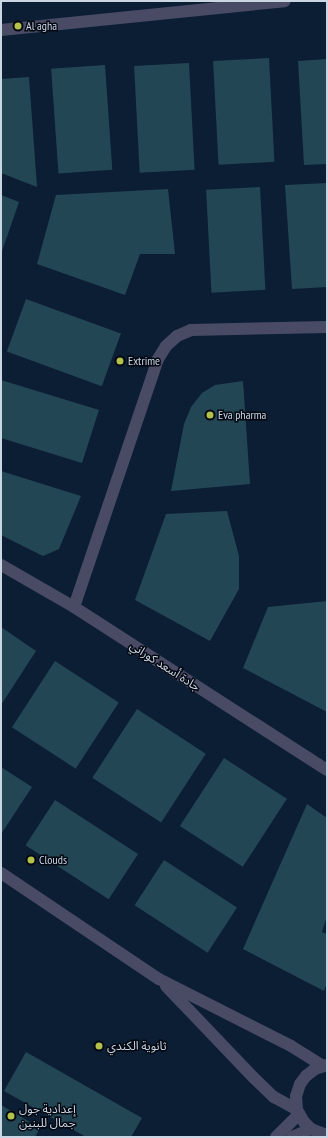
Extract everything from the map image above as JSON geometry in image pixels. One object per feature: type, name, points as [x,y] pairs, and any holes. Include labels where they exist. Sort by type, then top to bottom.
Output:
[{"type":"street","points":[[1,30],[285,1]]},
{"type":"street","points":[[74,607],[158,359],[166,346],[177,336],[191,330],[327,328]]},
{"type":"street","name":"جادة أسعد كوراني","points":[[1,565],[74,607],[327,770]]},
{"type":"street","points":[[2,876],[159,979],[291,1046],[325,1066]]},
{"type":"street","points":[[159,979],[254,1078],[274,1097],[298,1112],[319,1133]]},
{"type":"street","points":[[276,1137],[298,1112],[296,1096],[300,1084],[314,1069],[325,1066]]},
{"type":"street","points":[[292,1137],[319,1133]]},
{"type":"building","points":[[269,58],[274,162],[219,165],[213,61]]},
{"type":"building","points":[[327,59],[327,164],[304,165],[298,61]]},
{"type":"building","points":[[189,63],[195,170],[140,173],[134,66]]},
{"type":"building","points":[[105,65],[112,170],[58,174],[51,69]]},
{"type":"building","points":[[29,77],[37,187],[1,173],[1,79]]},
{"type":"building","points":[[327,183],[327,287],[292,289],[285,185]]},
{"type":"building","points":[[260,187],[265,290],[211,293],[206,190]]},
{"type":"building","points":[[168,189],[175,254],[140,254],[125,295],[37,264],[56,195]]},
{"type":"building","points":[[1,195],[19,202],[1,254]]},
{"type":"building","points":[[26,299],[121,334],[102,386],[7,352]]},
{"type":"building","points":[[1,380],[99,410],[82,463],[1,438]]},
{"type":"building","points":[[243,381],[250,484],[171,491],[184,424],[191,407],[202,393],[215,385]]},
{"type":"building","points":[[1,471],[81,496],[59,549],[43,556],[1,535]]},
{"type":"building","points":[[227,511],[239,556],[239,589],[210,641],[135,600],[166,514]]},
{"type":"building","points":[[327,601],[327,712],[243,668],[268,607]]},
{"type":"building","points":[[1,627],[36,651],[1,705]]},
{"type":"building","points":[[55,661],[119,702],[76,769],[12,727]]},
{"type":"building","points":[[137,709],[206,754],[161,822],[92,778]]},
{"type":"building","points":[[224,758],[287,799],[243,867],[180,826]]},
{"type":"building","points":[[1,767],[32,787],[1,834]]},
{"type":"building","points":[[55,800],[138,854],[109,899],[26,845]]},
{"type":"building","points":[[307,804],[327,818],[327,916],[322,932],[327,934],[327,982],[324,991],[243,949]]},
{"type":"building","points":[[164,860],[237,907],[208,953],[135,905]]},
{"type":"building","points":[[26,1052],[142,1118],[131,1137],[86,1137],[4,1091]]},
{"type":"building","name":"إعدادية جول جمال للبنين","points":[[1,1105],[40,1128],[35,1137],[5,1137],[1,1135]]},
{"type":"place","name":"Al agha","points":[[18,26]]},
{"type":"place","name":"Extrime","points":[[120,361]]},
{"type":"place","name":"Eva pharma","points":[[210,415]]},
{"type":"place","name":"Clouds","points":[[31,860]]},
{"type":"place","name":"ثانوية الكندي","points":[[99,1046]]},
{"type":"place","name":"إعدادية جول جمال للبنين","points":[[11,1116]]}]
